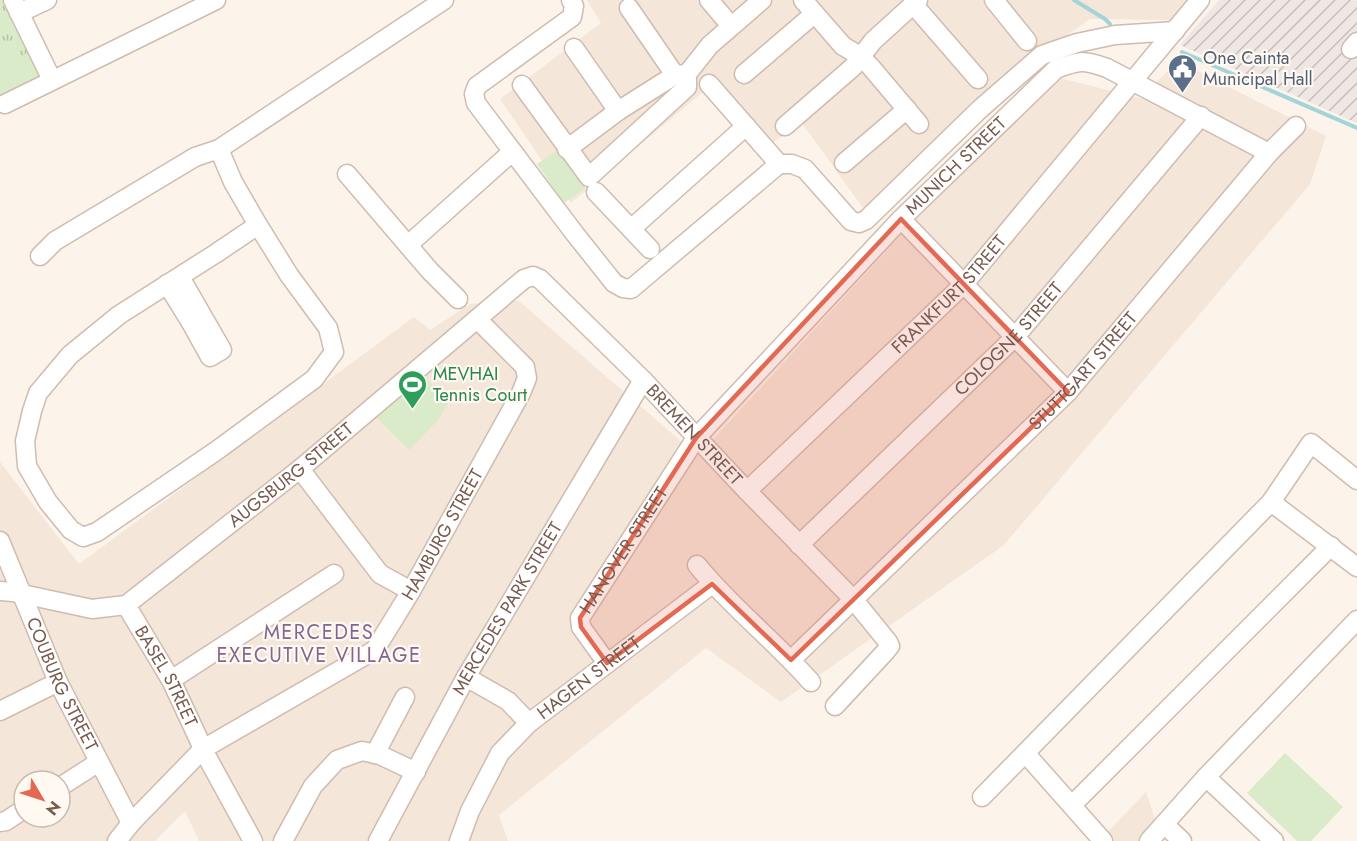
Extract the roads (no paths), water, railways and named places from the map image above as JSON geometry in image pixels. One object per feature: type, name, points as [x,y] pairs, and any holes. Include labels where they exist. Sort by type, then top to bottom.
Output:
[{"type":"street","points":[[47,0],[16,7],[52,80]]},
{"type":"street","points":[[5,104],[216,0]]},
{"type":"street","points":[[40,256],[55,241],[195,157],[219,149],[444,0]]},
{"type":"street","points":[[571,0],[572,17],[477,86],[474,94],[476,103],[512,152],[614,283],[631,289],[779,164],[792,164],[805,169],[851,221],[859,223],[866,220],[980,109],[1042,55],[1077,43],[1115,35],[1175,31]]},
{"type":"street","points":[[709,0],[731,26]]},
{"type":"street","points":[[567,149],[618,111],[681,75],[710,45],[762,0]]},
{"type":"street","points":[[994,0],[1028,41]]},
{"type":"street","name":"FRANKFURT STREET","points":[[747,491],[964,284],[1200,0]]},
{"type":"street","points":[[785,126],[853,67],[885,29],[916,2],[978,80]]},
{"type":"street","points":[[744,74],[809,7],[843,46],[860,57],[919,124]]},
{"type":"street","points":[[522,85],[588,177],[687,87],[681,75],[628,8]]},
{"type":"street","points":[[574,48],[618,111]]},
{"type":"street","name":"MUNICH STREET","points":[[696,438],[901,219],[1056,69],[1074,62],[1087,61],[1134,81],[1269,153]]},
{"type":"street","points":[[709,84],[779,164]]},
{"type":"street","points":[[844,162],[907,109]]},
{"type":"street","name":"COLOGNE STREET","points":[[799,545],[1015,337],[1201,116]]},
{"type":"street","points":[[631,229],[746,126]]},
{"type":"street","name":"STUTTGART STREET","points":[[853,599],[1068,392],[1269,153],[1296,126]]},
{"type":"street","points":[[219,149],[258,225],[289,275],[328,328],[334,352],[314,379],[270,412],[97,532],[83,537],[72,530],[48,502],[27,466],[24,441],[38,393],[70,355],[119,315],[258,225]]},
{"type":"street","points":[[408,246],[512,152]]},
{"type":"street","points":[[347,174],[408,246],[458,299]]},
{"type":"street","points":[[596,192],[650,249]]},
{"type":"street","points":[[901,219],[1068,392]]},
{"type":"street","name":"BREMEN STREET","points":[[533,276],[540,279],[643,380],[696,438],[853,599],[890,646],[835,706]]},
{"type":"street","name":"AUGSBURG STREET","points":[[126,605],[300,469],[524,279],[533,276]]},
{"type":"street","points":[[174,280],[196,317]]},
{"type":"street","name":"HAMBURG STREET","points":[[117,841],[131,823],[203,749],[374,651],[411,591],[522,393],[527,378],[525,367],[477,319]]},
{"type":"street","name":"MERCEDES PARK STREET","points":[[378,841],[466,677],[643,380]]},
{"type":"street","name":"HANOVER STREET","points":[[607,663],[581,627],[580,618],[696,438]]},
{"type":"street","points":[[982,797],[1271,502],[1311,443],[1357,480]]},
{"type":"street","points":[[300,469],[380,574],[411,591]]},
{"type":"street","points":[[1271,502],[1357,567]]},
{"type":"street","name":"COUBURG STREET","points":[[0,541],[58,682],[131,823]]},
{"type":"street","points":[[1072,805],[1331,546]]},
{"type":"street","points":[[697,565],[712,584],[811,682]]},
{"type":"street","points":[[171,680],[334,574]]},
{"type":"street","name":"HAGEN STREET","points":[[466,677],[508,702],[529,723],[712,584]]},
{"type":"street","points":[[0,591],[92,609],[126,605]]},
{"type":"street","points":[[791,660],[853,599]]},
{"type":"street","name":"BASEL STREET","points":[[126,605],[171,680],[203,749],[253,841]]},
{"type":"street","points":[[1149,841],[1206,777],[1357,620]]},
{"type":"street","points":[[0,711],[58,682]]},
{"type":"street","points":[[375,754],[405,697]]},
{"type":"street","points":[[459,841],[470,811],[500,753],[529,723]]},
{"type":"street","points":[[283,841],[313,786],[337,760],[362,751],[375,754],[416,772]]},
{"type":"street","points":[[1026,754],[1103,841]]},
{"type":"street","points":[[72,779],[99,762]]},
{"type":"street","points":[[1206,777],[1274,841]]},
{"type":"street","points":[[1164,824],[1182,841]]},
{"type":"waterway","points":[[1074,0],[1110,24]]},
{"type":"waterway","points":[[1182,52],[1357,128]]},
{"type":"place","name":"One Cainta Municipal Hall","points":[[1182,94]]},
{"type":"place","name":"MEVHAI Tennis Court","points":[[412,410]]},
{"type":"district","name":"MERCEDES EXECUTIVE VILLAGE","points":[[319,644]]}]
